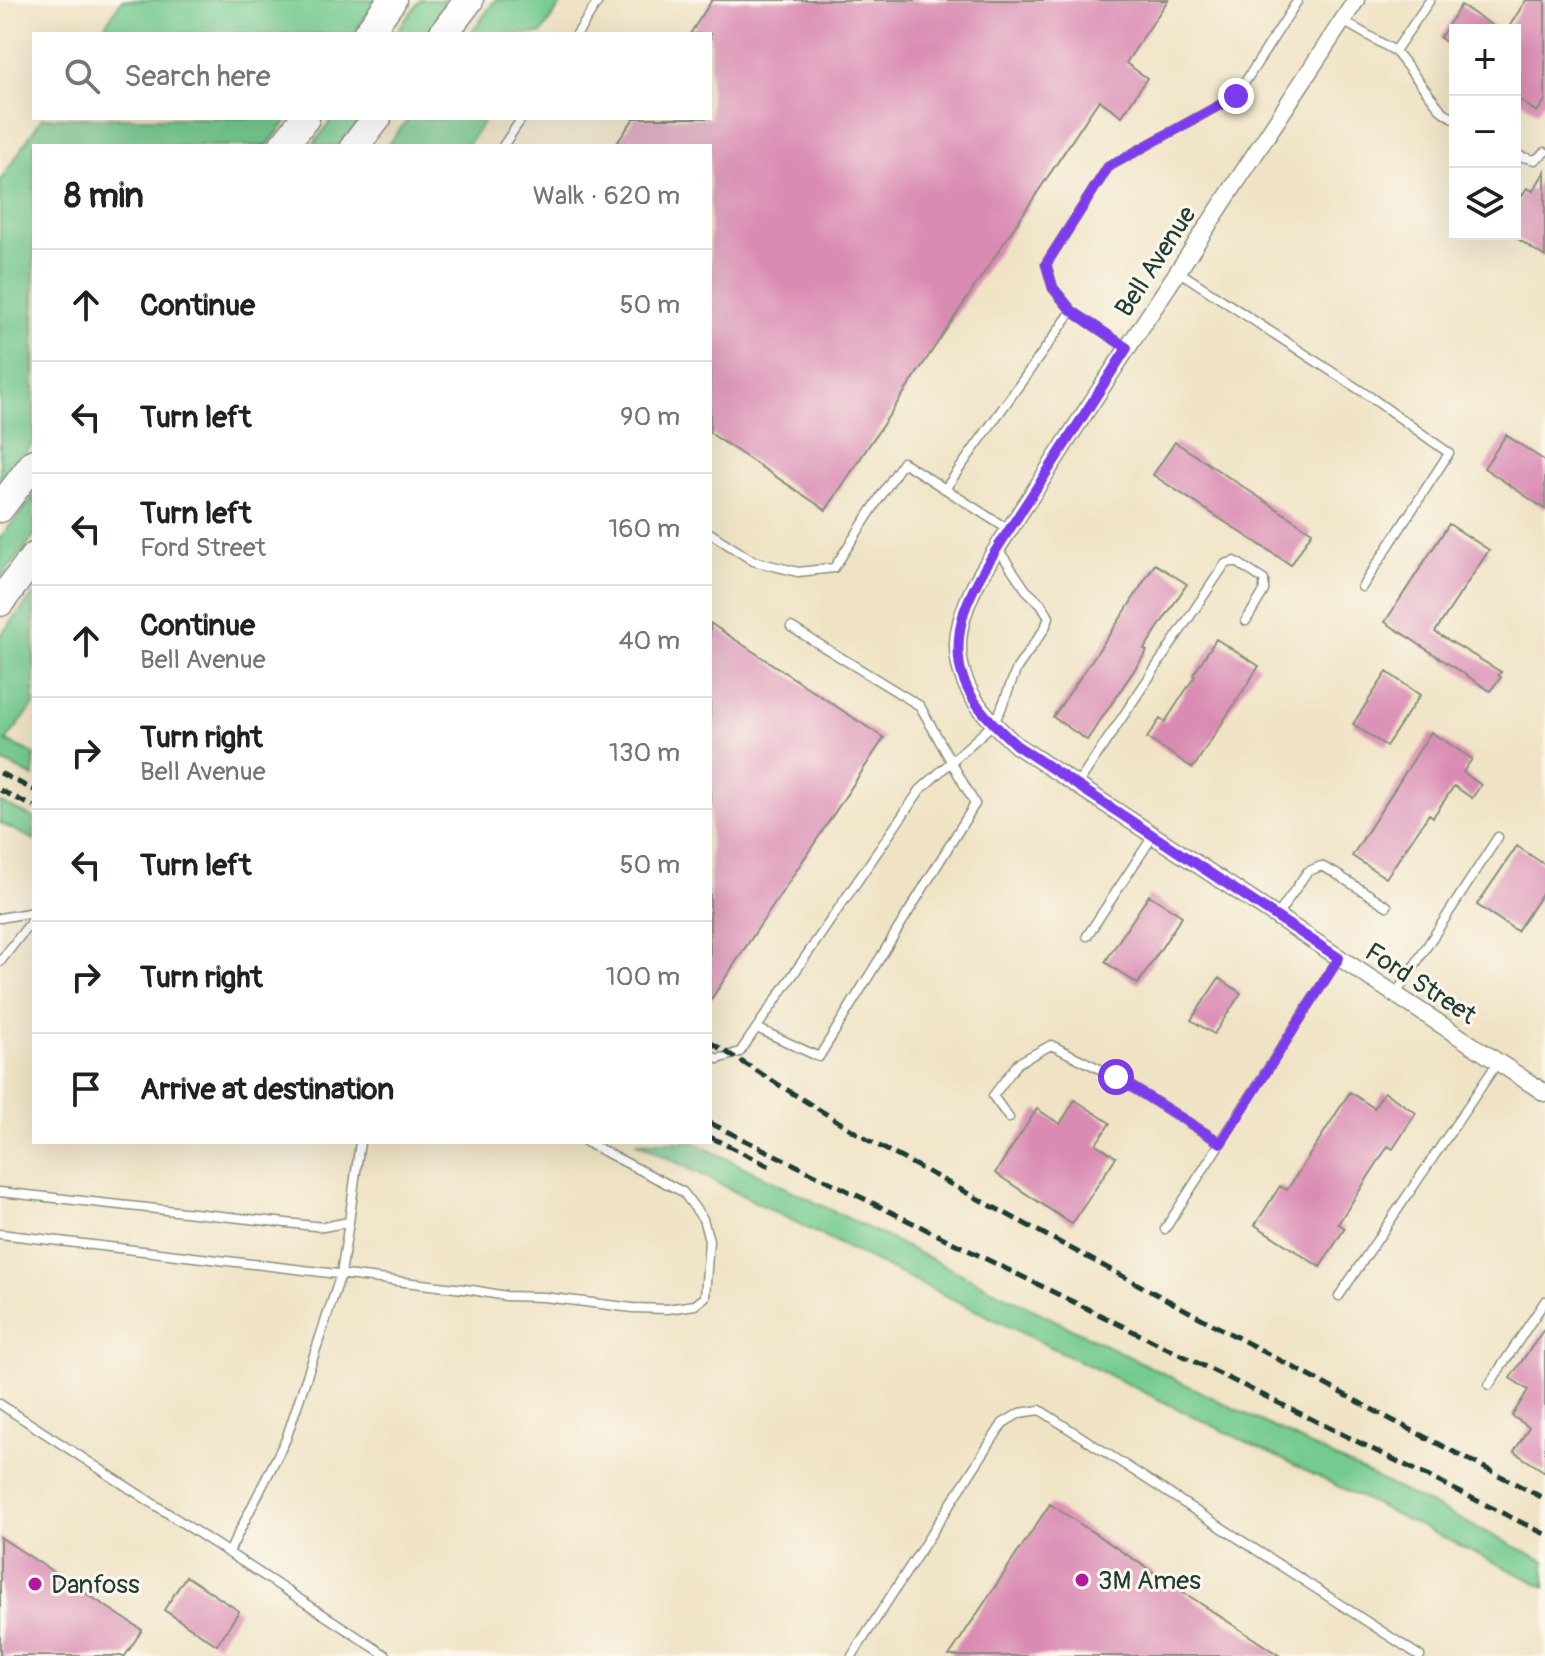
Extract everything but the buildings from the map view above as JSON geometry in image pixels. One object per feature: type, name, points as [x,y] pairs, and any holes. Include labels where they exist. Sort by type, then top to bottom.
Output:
[{"type":"highway","points":[[368,32],[392,0]]},
{"type":"highway","points":[[445,32],[469,0]]},
{"type":"highway","points":[[285,144],[303,120]]},
{"type":"highway","points":[[357,144],[375,120]]},
{"type":"highway","points":[[0,508],[32,466]]},
{"type":"highway","points":[[0,602],[32,560]]},
{"type":"street","name":"Bell Avenue","points":[[993,724],[975,704],[965,686],[960,665],[958,642],[963,615],[974,587],[1356,0]]},
{"type":"street","name":"Ford Street","points":[[993,724],[1016,745],[1545,1093]]},
{"type":"lane","points":[[578,32],[599,0]]},
{"type":"lane","points":[[1127,348],[1072,311],[1053,288],[1046,264],[1108,167],[1236,96],[1298,0]]},
{"type":"lane","points":[[1395,51],[1430,0]]},
{"type":"lane","points":[[1343,21],[1395,51],[1442,111],[1449,115]]},
{"type":"lane","points":[[504,144],[521,120]]},
{"type":"lane","points":[[1521,156],[1535,160],[1545,152]]},
{"type":"lane","points":[[1177,271],[1369,396],[1449,453],[1362,587]]},
{"type":"lane","points":[[945,489],[1072,311]]},
{"type":"lane","points":[[712,534],[753,561],[798,572],[834,568],[903,462],[1009,530]]},
{"type":"lane","points":[[712,1056],[718,1059],[740,1052],[920,790],[993,724],[1017,668],[1045,628],[1049,617],[998,549]]},
{"type":"lane","points":[[1077,785],[1225,564],[1235,561],[1264,580],[1264,591],[1246,621]]},
{"type":"lane","points":[[757,1028],[819,1057],[975,804],[920,706],[791,627]]},
{"type":"lane","points":[[1087,936],[1154,835]]},
{"type":"lane","points":[[1395,995],[1498,837]]},
{"type":"lane","points":[[1276,916],[1307,872],[1321,866],[1387,906]]},
{"type":"lane","points":[[0,918],[32,912]]},
{"type":"lane","points":[[0,962],[32,918]]},
{"type":"lane","points":[[1165,1229],[1339,958]]},
{"type":"lane","points":[[1009,1118],[993,1096],[1018,1063],[1051,1045],[1116,1077],[1221,1143]]},
{"type":"lane","points":[[1339,1296],[1498,1062]]},
{"type":"lane","points":[[229,1552],[286,1439],[341,1274],[360,1144]]},
{"type":"lane","points":[[0,1234],[506,1296],[544,1297],[633,1308],[667,1309],[695,1305],[705,1297],[709,1240],[703,1219],[683,1192],[590,1144]]},
{"type":"lane","points":[[0,1192],[323,1227],[349,1222]]},
{"type":"lane","points":[[1489,1385],[1545,1301]]},
{"type":"lane","points":[[0,1404],[387,1656]]},
{"type":"lane","points":[[852,1656],[1003,1423],[1020,1413],[1040,1410],[1420,1656]]},
{"type":"green space","points":[[122,0],[378,0],[354,32],[100,32]]},
{"type":"green space","points":[[420,0],[453,0],[429,32],[396,32]]},
{"type":"green space","points":[[495,0],[564,0],[542,32],[472,32]]},
{"type":"green space","points":[[41,120],[287,120],[269,144],[32,144],[32,445],[0,485],[0,181]]},
{"type":"green space","points":[[332,120],[360,120],[342,144],[314,144]]},
{"type":"green space","points":[[407,120],[485,120],[468,144],[389,144]]},
{"type":"green space","points":[[32,498],[32,539],[0,579],[0,538]]},
{"type":"green space","points":[[32,596],[32,708],[6,741],[32,753],[32,776],[0,760],[0,636]]},
{"type":"green space","points":[[0,802],[32,817],[32,839],[0,823]]},
{"type":"green space","points":[[640,1144],[697,1144],[1545,1561],[1545,1587]]},
{"type":"railway","points":[[0,773],[32,789]]},
{"type":"railway","points":[[0,790],[32,806]]},
{"type":"railway","points":[[712,1043],[868,1140],[1545,1499]]},
{"type":"railway","points":[[712,1124],[1545,1534]]},
{"type":"railway","points":[[712,1138],[771,1167]]},
{"type":"place","name":"3M Ames","points":[[1082,1580]]},
{"type":"place","name":"Danfoss","points":[[35,1584]]},
{"type":"route","points":[[1116,1077],[1221,1143],[1339,958],[1016,745],[975,704],[965,686],[958,642],[963,615],[974,587],[1127,348],[1072,311],[1053,288],[1046,264],[1108,167],[1236,96]]}]
